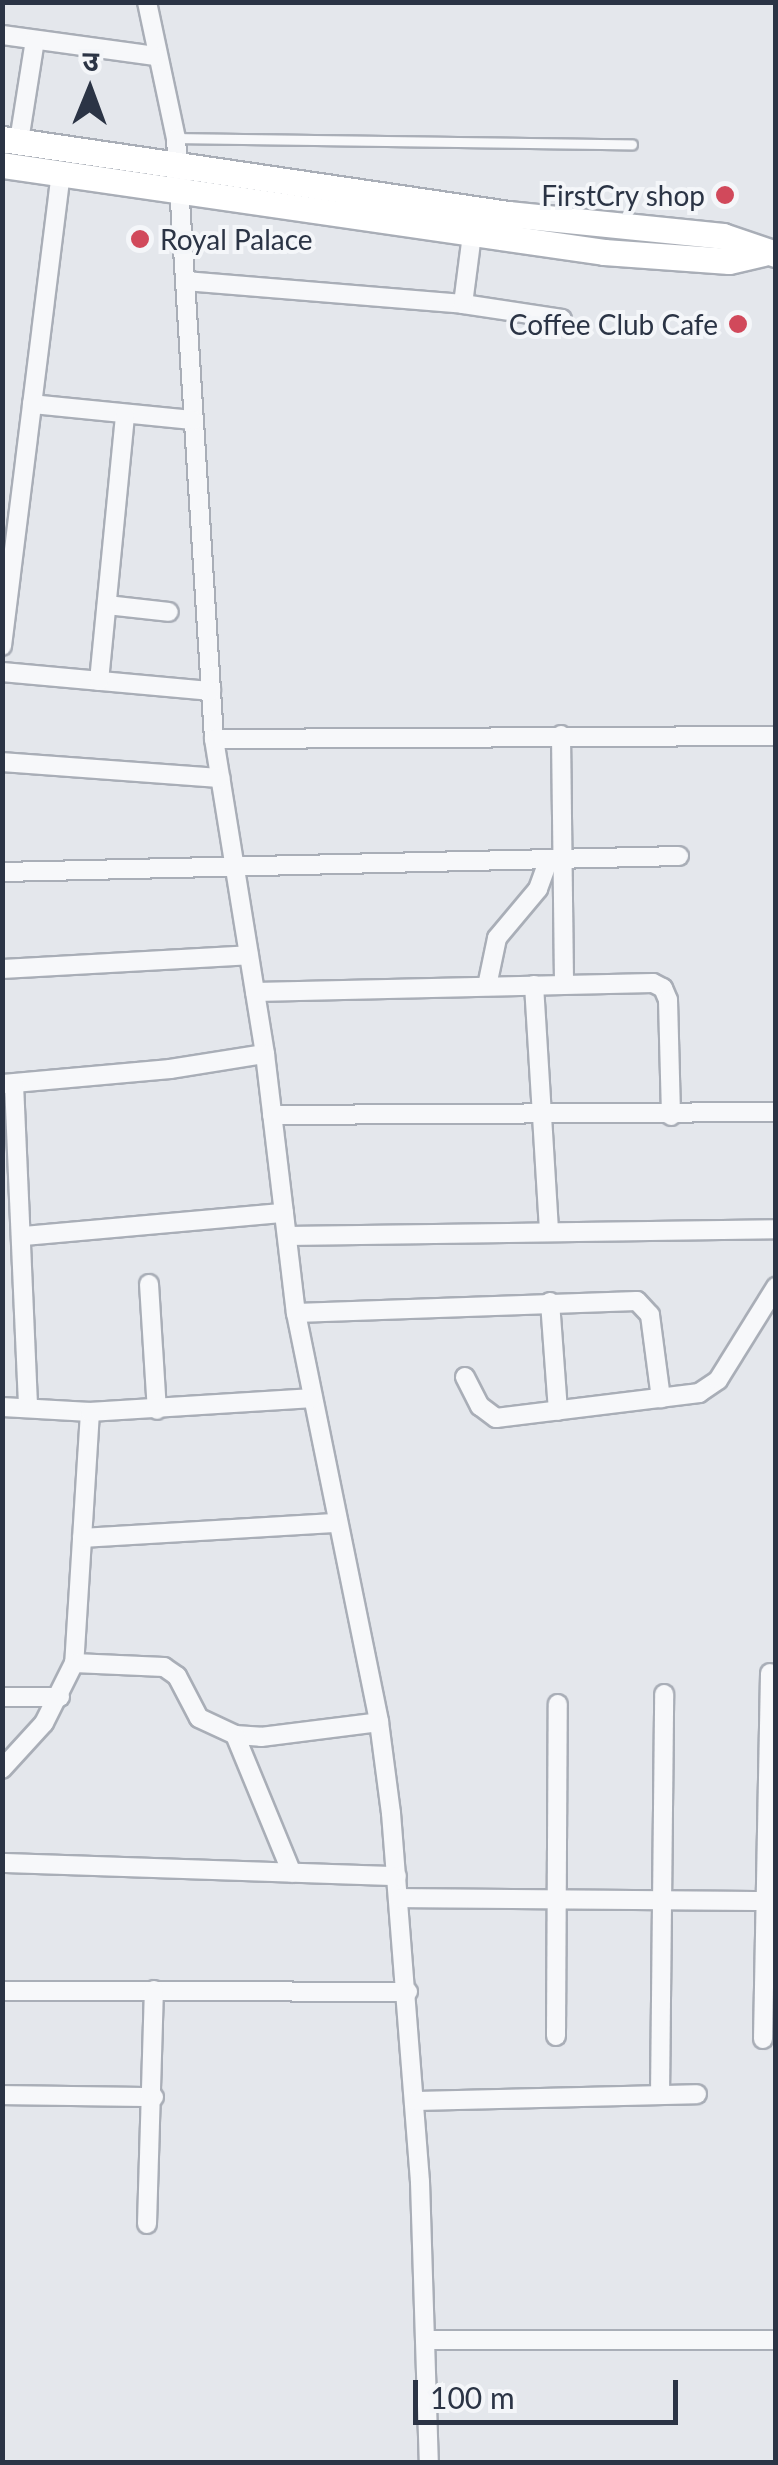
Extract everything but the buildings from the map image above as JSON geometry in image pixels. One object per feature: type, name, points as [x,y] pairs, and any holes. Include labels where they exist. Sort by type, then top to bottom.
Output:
[{"type":"street","points":[[147,2],[176,138],[214,738],[265,1054],[296,1313],[378,1722],[400,1898],[416,2100],[429,2462]]},
{"type":"street","points":[[2,35],[156,56]]},
{"type":"street","points":[[35,40],[11,140],[547,218],[723,236],[769,253]]},
{"type":"street","points":[[2,165],[472,235],[721,261],[769,253]]},
{"type":"street","points":[[2,646],[7,573],[24,475],[60,174]]},
{"type":"street","points":[[462,304],[472,235]]},
{"type":"street","points":[[185,281],[462,304],[562,319]]},
{"type":"street","points":[[32,404],[194,420]]},
{"type":"street","points":[[99,681],[125,414]]},
{"type":"street","points":[[2,472],[24,475]]},
{"type":"street","points":[[107,605],[169,612]]},
{"type":"street","points":[[2,672],[211,690]]},
{"type":"street","points":[[561,735],[556,859],[564,984]]},
{"type":"street","points":[[214,738],[776,736]]},
{"type":"street","points":[[2,762],[220,778]]},
{"type":"street","points":[[2,872],[679,856]]},
{"type":"street","points":[[487,986],[497,938],[556,859]]},
{"type":"street","points":[[2,969],[249,955]]},
{"type":"street","points":[[255,992],[653,984],[663,988],[670,1020],[671,1116]]},
{"type":"street","points":[[534,985],[549,1230]]},
{"type":"street","points":[[28,1408],[24,1236],[8,1084],[265,1054]]},
{"type":"street","points":[[272,1115],[671,1116],[776,1112]]},
{"type":"street","points":[[24,1236],[284,1213]]},
{"type":"street","points":[[287,1236],[776,1228]]},
{"type":"street","points":[[149,1284],[157,1410]]},
{"type":"street","points":[[465,1376],[488,1415],[508,1418],[699,1393],[718,1380],[776,1288]]},
{"type":"street","points":[[296,1313],[625,1300],[646,1306],[653,1327],[661,1398]]},
{"type":"street","points":[[550,1302],[558,1411]]},
{"type":"street","points":[[2,1407],[90,1412],[313,1398]]},
{"type":"street","points":[[2,1769],[44,1723],[74,1663],[90,1412]]},
{"type":"street","points":[[82,1538],[338,1522]]},
{"type":"street","points":[[74,1663],[164,1668],[177,1676],[199,1718],[235,1735],[261,1737],[378,1722]]},
{"type":"street","points":[[763,2039],[771,1901],[770,1673]]},
{"type":"street","points":[[660,2095],[664,1694]]},
{"type":"street","points":[[2,1697],[60,1697]]},
{"type":"street","points":[[556,2036],[558,1704]]},
{"type":"street","points":[[235,1735],[292,1873]]},
{"type":"street","points":[[2,1863],[397,1876]]},
{"type":"street","points":[[400,1898],[771,1901]]},
{"type":"street","points":[[148,2224],[154,1990]]},
{"type":"street","points":[[2,1991],[408,1992]]},
{"type":"street","points":[[416,2100],[697,2094]]},
{"type":"street","points":[[2,2095],[154,2096]]},
{"type":"street","points":[[426,2340],[776,2340]]},
{"type":"lane","points":[[176,138],[632,144]]},
{"type":"place","name":"FirstCry shop","points":[[725,195]]},
{"type":"place","name":"Royal Palace","points":[[140,239]]},
{"type":"place","name":"Coffee Club Cafe","points":[[738,324]]}]
